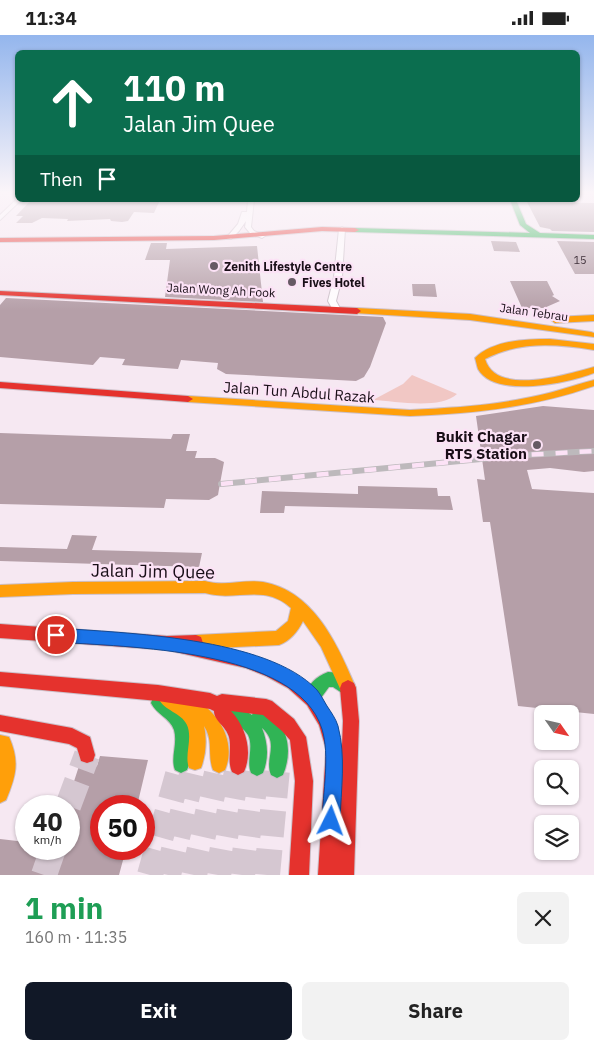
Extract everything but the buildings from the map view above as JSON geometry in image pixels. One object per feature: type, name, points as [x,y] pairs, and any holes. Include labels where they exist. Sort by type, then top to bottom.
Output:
[{"type":"main road","points":[[0,240],[229,238],[305,232]]},
{"type":"main road","points":[[427,232],[594,237]]},
{"type":"main road","points":[[501,235],[514,232]]},
{"type":"main road","points":[[531,232],[543,236]]},
{"type":"main road","name":"Jalan Wong Ah Fook","points":[[0,293],[470,317]]},
{"type":"main road","points":[[470,317],[554,320],[594,319]]},
{"type":"main road","name":"Jalan Tebrau","points":[[470,317],[594,336]]},
{"type":"main road","points":[[594,319],[582,329],[582,333],[594,345]]},
{"type":"main road","name":"Jalan Tebrau","points":[[594,345],[557,342],[515,344],[488,351],[480,357],[480,364],[484,370],[491,375],[510,381],[537,384],[560,382],[594,370]]},
{"type":"main road","name":"Jalan Tun Abdul Razak","points":[[0,385],[251,404],[410,413],[483,409],[556,396],[594,383]]},
{"type":"main road","name":"Jalan Jim Quee","points":[[0,591],[205,587],[221,590],[262,588],[283,593],[313,624],[331,649],[349,690]]},
{"type":"main road","points":[[0,631],[167,643],[279,638],[293,629],[297,621],[298,608]]},
{"type":"main road","points":[[167,643],[238,658],[272,669],[291,679],[312,696],[330,725],[334,749],[328,875]]},
{"type":"main road","points":[[312,696],[316,686],[322,681],[334,678],[341,681],[349,690],[351,721],[344,875]]},
{"type":"main road","points":[[0,679],[145,692],[266,707],[288,725],[298,737],[304,781],[299,875]]},
{"type":"main road","points":[[145,692],[182,705],[194,718],[199,737],[195,762]]},
{"type":"main road","points":[[145,692],[168,708],[181,722],[185,741],[181,764]]},
{"type":"main road","points":[[174,696],[203,712],[217,726],[221,745],[219,764]]},
{"type":"main road","points":[[191,698],[222,713],[236,727],[241,747],[238,766]]},
{"type":"main road","points":[[209,701],[240,715],[255,729],[260,749],[257,767]]},
{"type":"main road","points":[[246,704],[276,730],[280,750],[278,769]]},
{"type":"main road","points":[[0,723],[72,736],[84,743],[87,755]]},
{"type":"main road","points":[[0,743],[4,743],[9,751],[10,768],[0,794]]},
{"type":"street","points":[[229,238],[236,232]]},
{"type":"street","points":[[252,232],[262,236]]},
{"type":"street","points":[[337,310],[332,301],[338,277],[342,232]]},
{"type":"shaded area","points":[[412,375],[457,394],[440,402],[429,403],[373,400],[403,384]]},
{"type":"tunnel","points":[[72,795],[87,755]]},
{"type":"tunnel","points":[[168,875],[195,762]]},
{"type":"tunnel","points":[[150,875],[181,764]]},
{"type":"tunnel","points":[[194,875],[219,764]]},
{"type":"tunnel","points":[[218,875],[238,766]]},
{"type":"tunnel","points":[[242,875],[257,767]]},
{"type":"tunnel","points":[[267,875],[277,769]]},
{"type":"tunnel","points":[[44,875],[49,860]]},
{"type":"railway","points":[[221,484],[524,455],[594,451]]},
{"type":"traffic: fast","points":[[430,232],[594,237]]},
{"type":"traffic: fast","points":[[534,232],[538,235]]},
{"type":"traffic: fast","points":[[312,696],[320,685],[328,680],[337,681],[348,689]]},
{"type":"traffic: fast","points":[[159,703],[168,709],[179,722],[182,729],[181,764]]},
{"type":"traffic: fast","points":[[224,707],[243,718],[254,730],[259,746],[257,767]]},
{"type":"traffic: fast","points":[[260,716],[276,730],[280,750],[277,769]]},
{"type":"traffic: slow","points":[[357,311],[470,317]]},
{"type":"traffic: slow","points":[[470,317],[591,335]]},
{"type":"traffic: slow","points":[[555,320],[594,318]]},
{"type":"traffic: slow","points":[[594,347],[550,342],[521,343],[493,351],[480,358],[483,369],[491,377],[519,383],[553,381],[570,378],[594,370]]},
{"type":"traffic: slow","points":[[410,413],[457,411],[503,406],[549,397],[594,383]]},
{"type":"traffic: slow","points":[[188,399],[410,413]]},
{"type":"traffic: slow","points":[[0,591],[73,588],[205,587],[219,590],[262,588],[278,592],[292,600],[316,626],[326,642],[348,688]]},
{"type":"traffic: slow","points":[[196,642],[279,638],[293,626],[297,619],[298,608]]},
{"type":"traffic: slow","points":[[167,699],[186,711],[195,724],[197,732],[195,762]]},
{"type":"traffic: slow","points":[[187,703],[204,715],[214,727],[219,743],[219,764]]},
{"type":"traffic: slow","points":[[0,743],[3,743],[8,756],[7,775],[0,794]]},
{"type":"traffic: jam","points":[[0,240],[214,238],[284,232]]},
{"type":"traffic: jam","points":[[0,293],[357,311]]},
{"type":"traffic: jam","points":[[0,385],[188,399]]},
{"type":"traffic: jam","points":[[0,631],[167,643],[196,642]]},
{"type":"traffic: jam","points":[[167,643],[246,661],[294,683],[312,700],[326,721],[335,753],[328,875]]},
{"type":"traffic: jam","points":[[0,679],[158,693],[210,701],[224,707]]},
{"type":"traffic: jam","points":[[344,875],[351,721],[348,688]]},
{"type":"traffic: jam","points":[[222,702],[266,707],[288,725],[298,737],[304,781],[299,875]]},
{"type":"traffic: jam","points":[[221,712],[232,724],[237,736],[239,743],[238,766]]},
{"type":"traffic: jam","points":[[0,723],[72,736],[84,743],[87,755]]},
{"type":"place","name":"Zenith Lifestyle Centre","points":[[214,266]]},
{"type":"place","name":"Fives Hotel","points":[[292,282]]},
{"type":"place","name":"Bukit Chagar RTS Station","points":[[537,445]]},
{"type":"route","points":[[56,635],[167,643],[238,658],[272,669],[291,679],[312,696],[330,725],[334,749],[331,821]]}]
